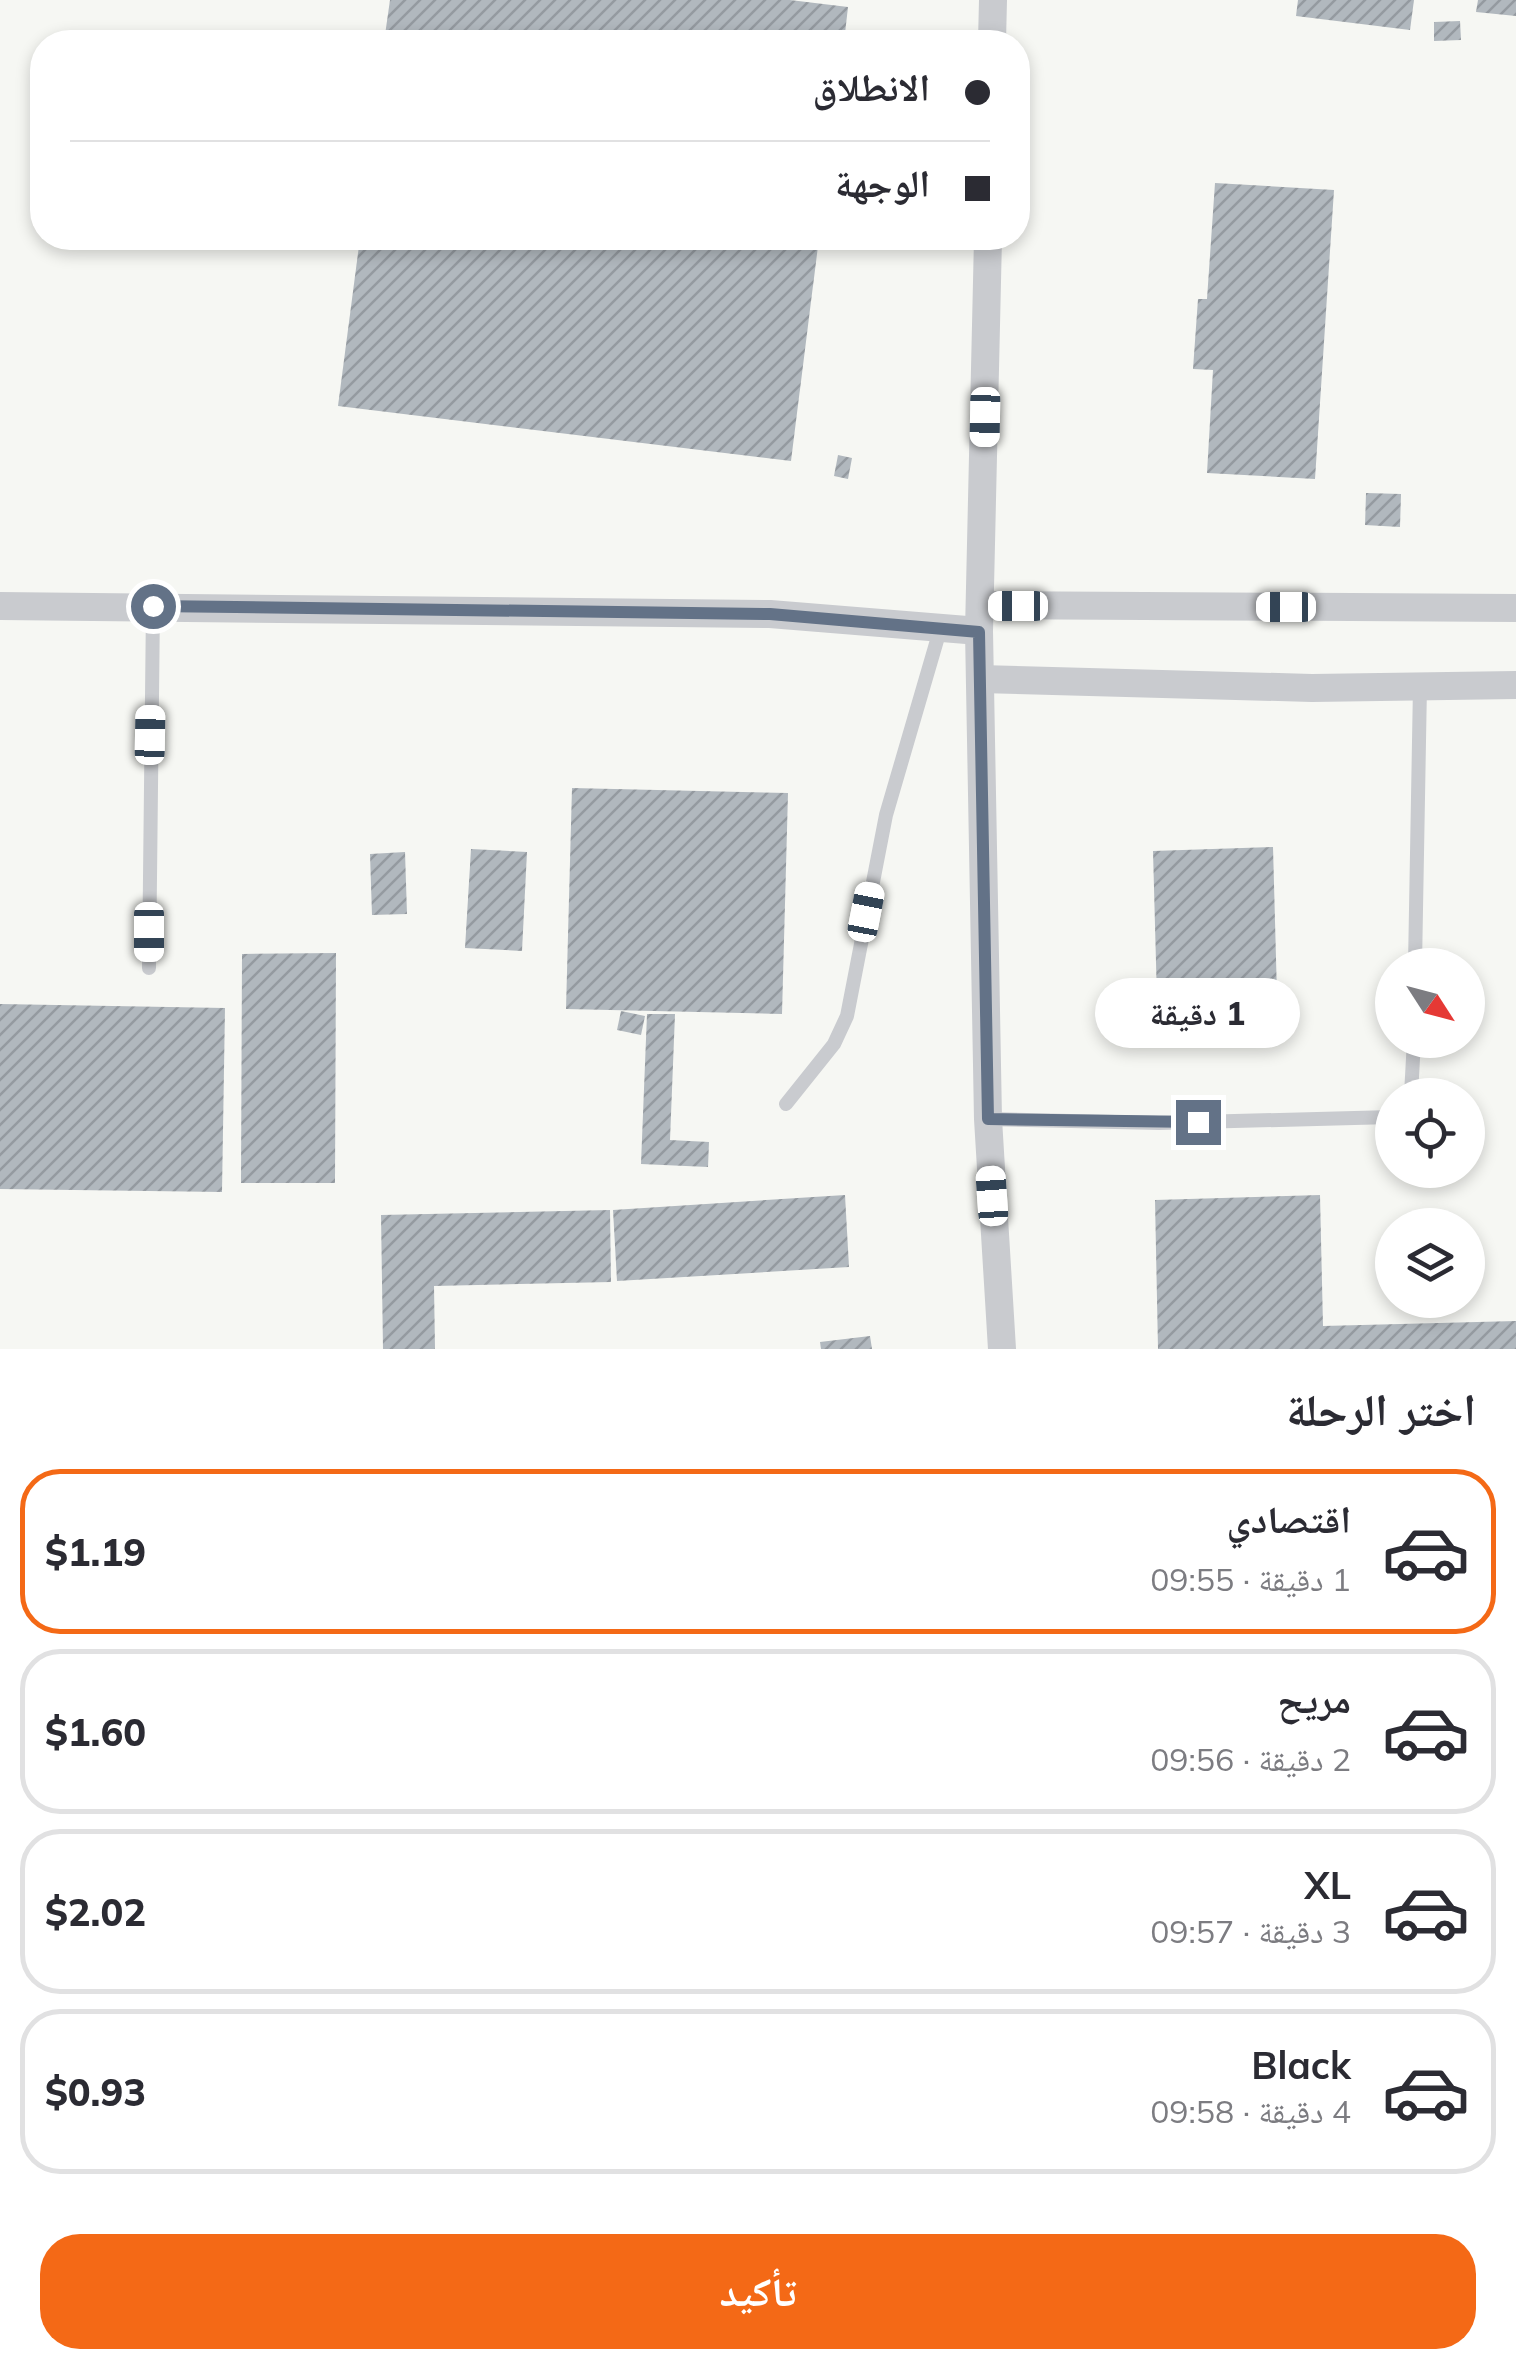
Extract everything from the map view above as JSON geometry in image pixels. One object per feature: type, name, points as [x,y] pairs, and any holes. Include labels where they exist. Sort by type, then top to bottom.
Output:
[{"type":"street","points":[[992,30],[993,0]]},
{"type":"street","points":[[988,250],[979,618],[988,1119],[1002,1349]]},
{"type":"street","points":[[0,606],[770,614],[940,630],[979,618],[1516,608]]},
{"type":"street","points":[[980,679],[1312,688],[1516,685]]},
{"type":"lane","points":[[149,968],[153,606]]},
{"type":"lane","points":[[786,1104],[834,1044],[846,1016],[886,815],[940,630]]},
{"type":"lane","points":[[1416,948],[1420,686]]},
{"type":"lane","points":[[988,1119],[1159,1123],[1375,1117]]},
{"type":"building","points":[[390,0],[790,0],[848,7],[845,30],[386,30]]},
{"type":"building","points":[[1298,0],[1414,0],[1410,30],[1296,16]]},
{"type":"building","points":[[1478,0],[1516,0],[1516,16],[1476,12]]},
{"type":"building","points":[[1460,21],[1461,40],[1434,41],[1434,22]]},
{"type":"building","points":[[1215,183],[1334,190],[1315,479],[1207,473],[1213,370],[1193,369],[1198,299],[1207,299]]},
{"type":"building","points":[[358,250],[817,250],[791,461],[338,406]]},
{"type":"building","points":[[838,455],[852,458],[848,479],[834,476]]},
{"type":"building","points":[[1366,493],[1401,494],[1400,527],[1365,525]]},
{"type":"building","points":[[572,788],[788,793],[782,1014],[566,1009]]},
{"type":"building","points":[[1273,847],[1278,1032],[1158,1036],[1153,851]]},
{"type":"building","points":[[471,849],[527,852],[522,951],[465,948]]},
{"type":"building","points":[[405,852],[407,914],[372,915],[370,854]]},
{"type":"building","points":[[336,953],[335,1183],[241,1183],[242,954]]},
{"type":"building","points":[[0,1004],[225,1008],[222,1192],[0,1189]]},
{"type":"building","points":[[621,1011],[645,1016],[641,1035],[617,1030]]},
{"type":"building","points":[[647,1014],[675,1014],[670,1140],[709,1142],[708,1167],[641,1164]]},
{"type":"building","points":[[845,1195],[849,1267],[617,1281],[613,1210]]},
{"type":"building","points":[[1320,1195],[1323,1326],[1516,1321],[1516,1349],[1158,1349],[1155,1200]]},
{"type":"building","points":[[610,1210],[611,1282],[434,1286],[435,1349],[383,1349],[381,1215]]},
{"type":"building","points":[[870,1336],[872,1349],[821,1349],[820,1342]]},
{"type":"route","points":[[153,606],[770,614],[979,632],[988,1119],[1198,1122]]}]
